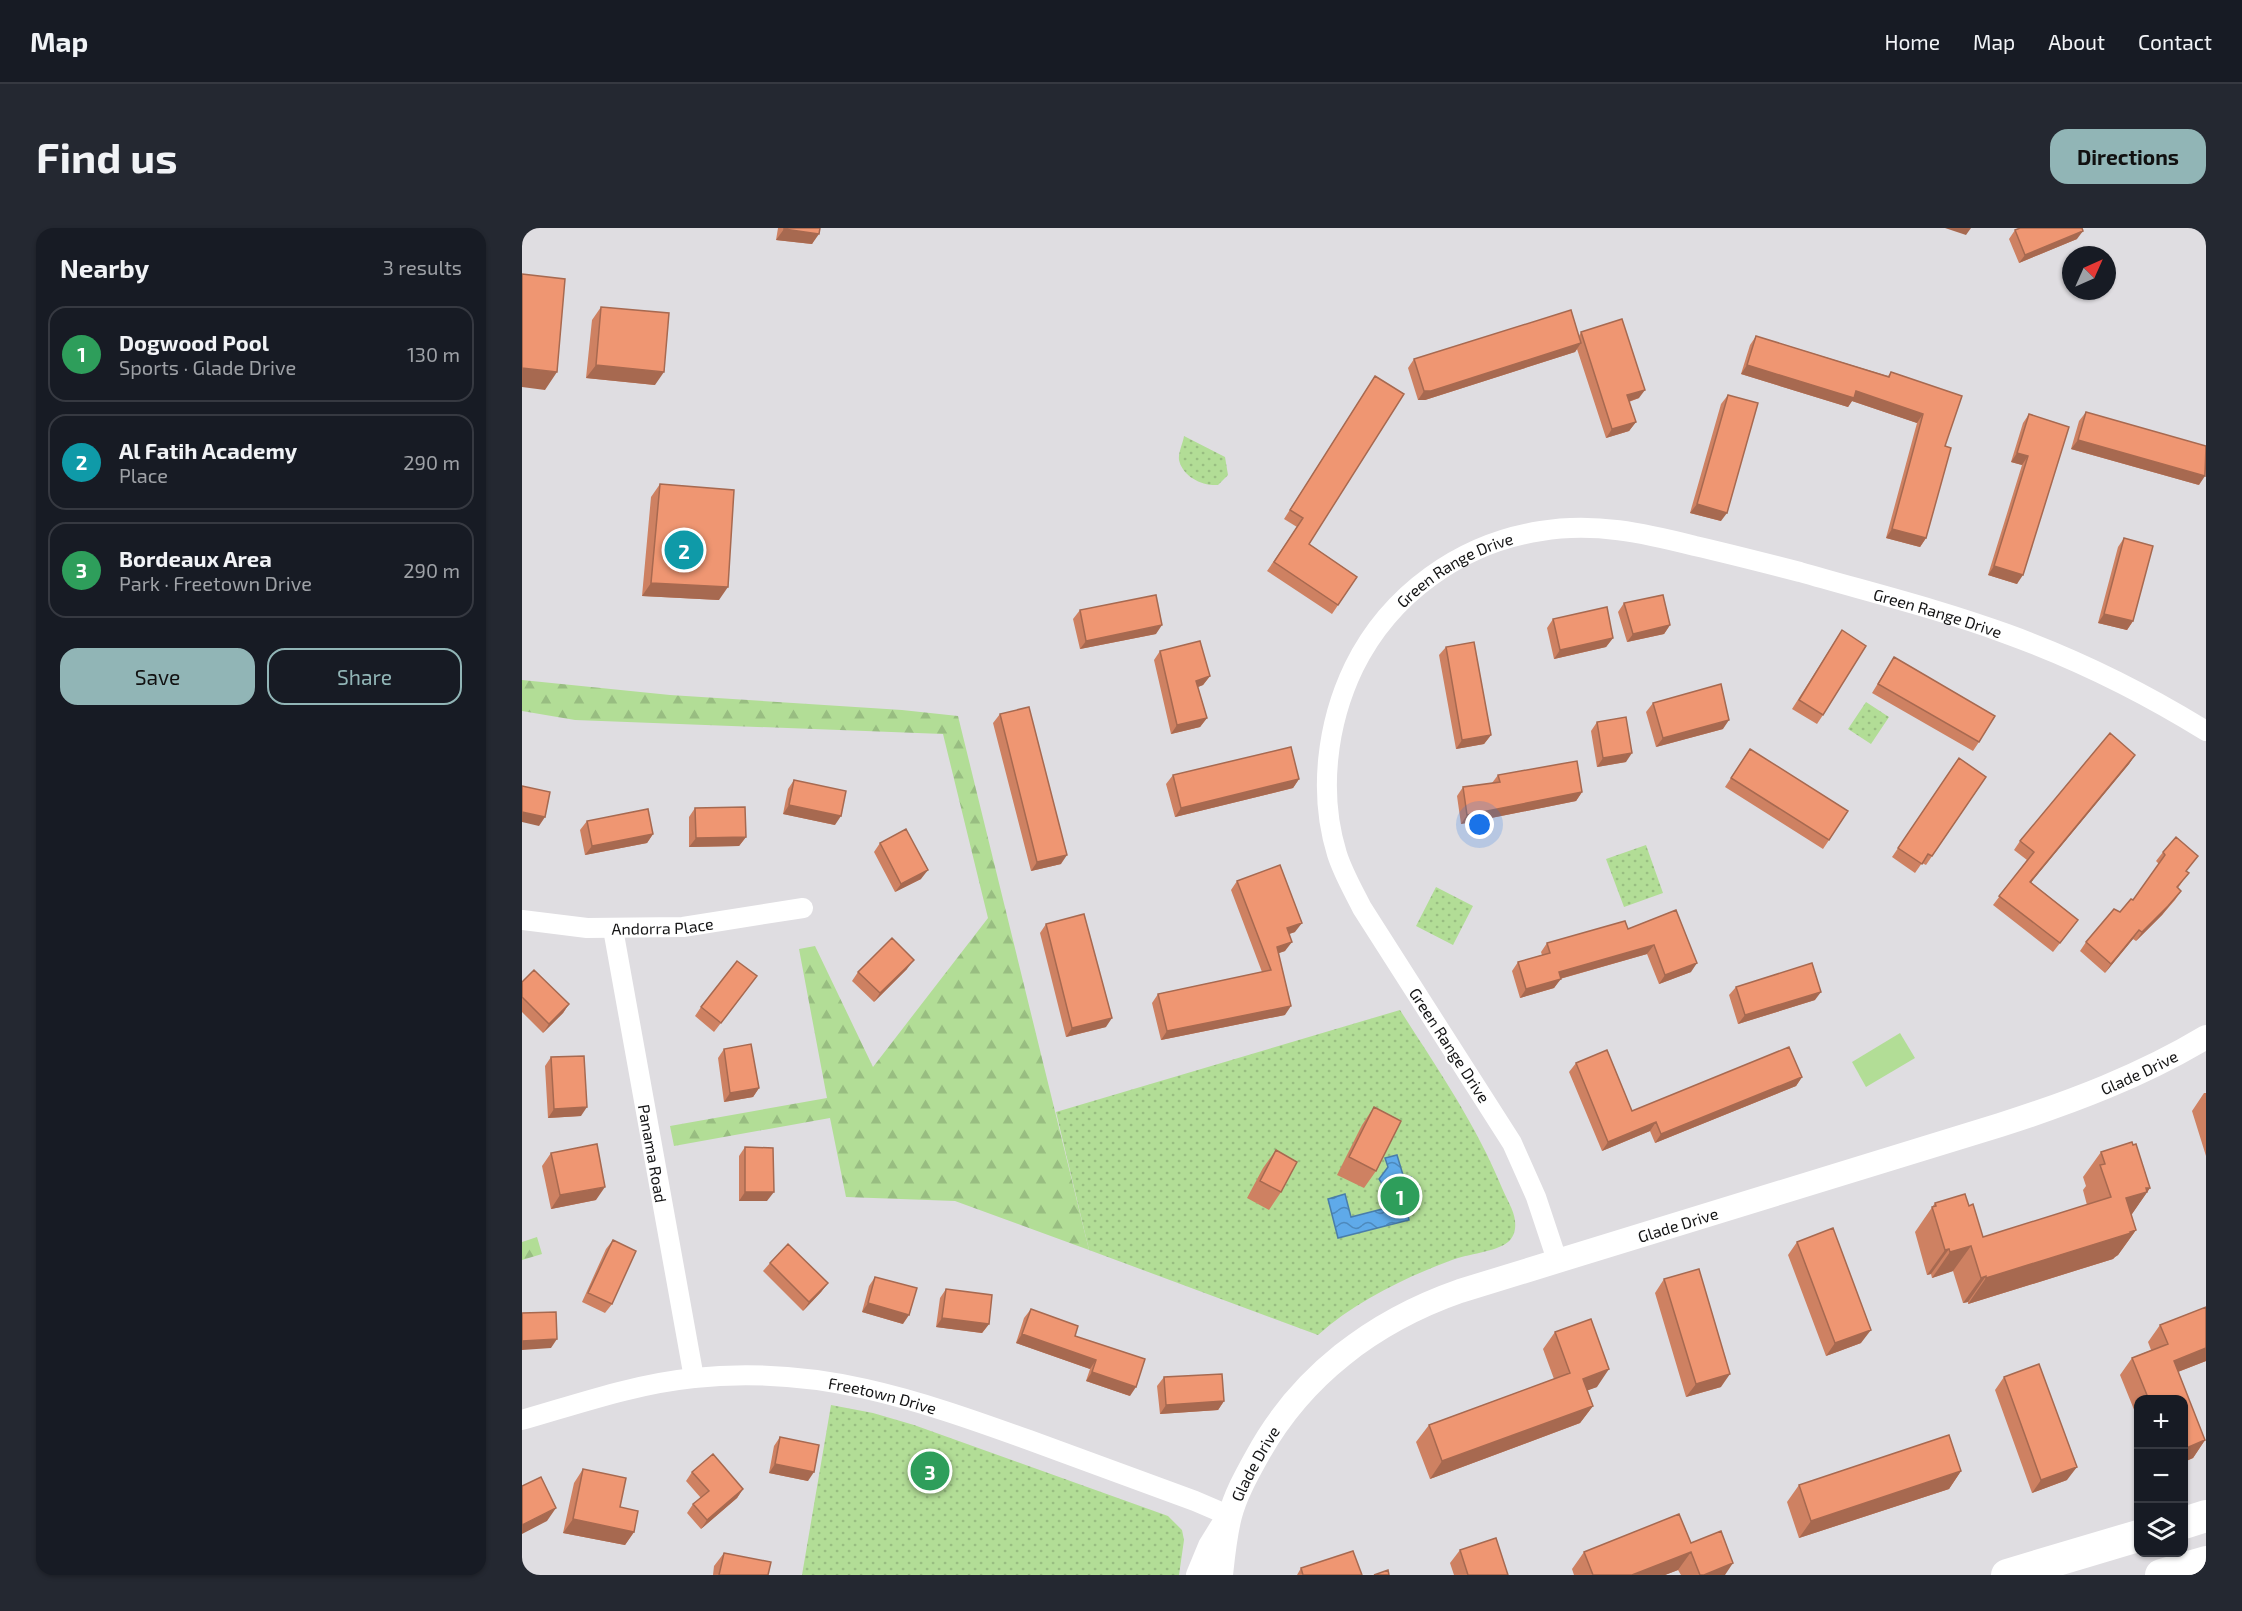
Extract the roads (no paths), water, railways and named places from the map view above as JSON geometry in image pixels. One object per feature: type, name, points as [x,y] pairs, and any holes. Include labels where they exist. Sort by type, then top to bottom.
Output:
[{"type":"main road","points":[[2188,1522],[2206,1516]]},
{"type":"main road","points":[[2007,1575],[2134,1537]]},
{"type":"main road","points":[[2161,1575],[2206,1562]]},
{"type":"street","name":"Green Range Drive","points":[[1557,1260],[1536,1197],[1512,1143],[1362,908],[1340,860],[1330,819],[1327,784],[1329,749],[1336,715],[1347,683],[1361,652],[1380,624],[1396,605],[1423,582],[1451,562],[1482,546],[1506,538],[1541,530],[1577,527],[1613,528],[1639,532],[1753,559],[2006,634],[2075,661],[2124,685],[2206,731]]},
{"type":"street","name":"Andorra Place","points":[[522,920],[612,929],[684,927],[803,908]]},
{"type":"street","name":"Panama Road","points":[[612,929],[694,1378]]},
{"type":"street","name":"Glade Drive","points":[[1198,1575],[1210,1546],[1230,1516],[1251,1468],[1283,1415],[1319,1375],[1356,1344],[1392,1320],[1425,1303],[1557,1260],[2062,1105],[2134,1076],[2206,1037]]},
{"type":"street","name":"Freetown Drive","points":[[522,1420],[621,1392],[694,1378],[779,1376],[831,1381],[875,1389],[910,1399],[1195,1501],[1230,1516]]},
{"type":"street","name":"Glade Drive","points":[[1221,1575],[1230,1516]]},
{"type":"water","points":[[1397,1155],[1403,1175],[1411,1177],[1414,1184],[1404,1194],[1409,1220],[1338,1238],[1328,1199],[1345,1194],[1351,1217],[1398,1205],[1394,1190],[1382,1184],[1379,1179],[1388,1167],[1385,1158]]},
{"type":"place","name":"Al Fatih Academy","points":[[684,550]]},
{"type":"place","name":"Dogwood Pool","points":[[1400,1196]]},
{"type":"place","name":"Bordeaux Area","points":[[930,1471]]}]
